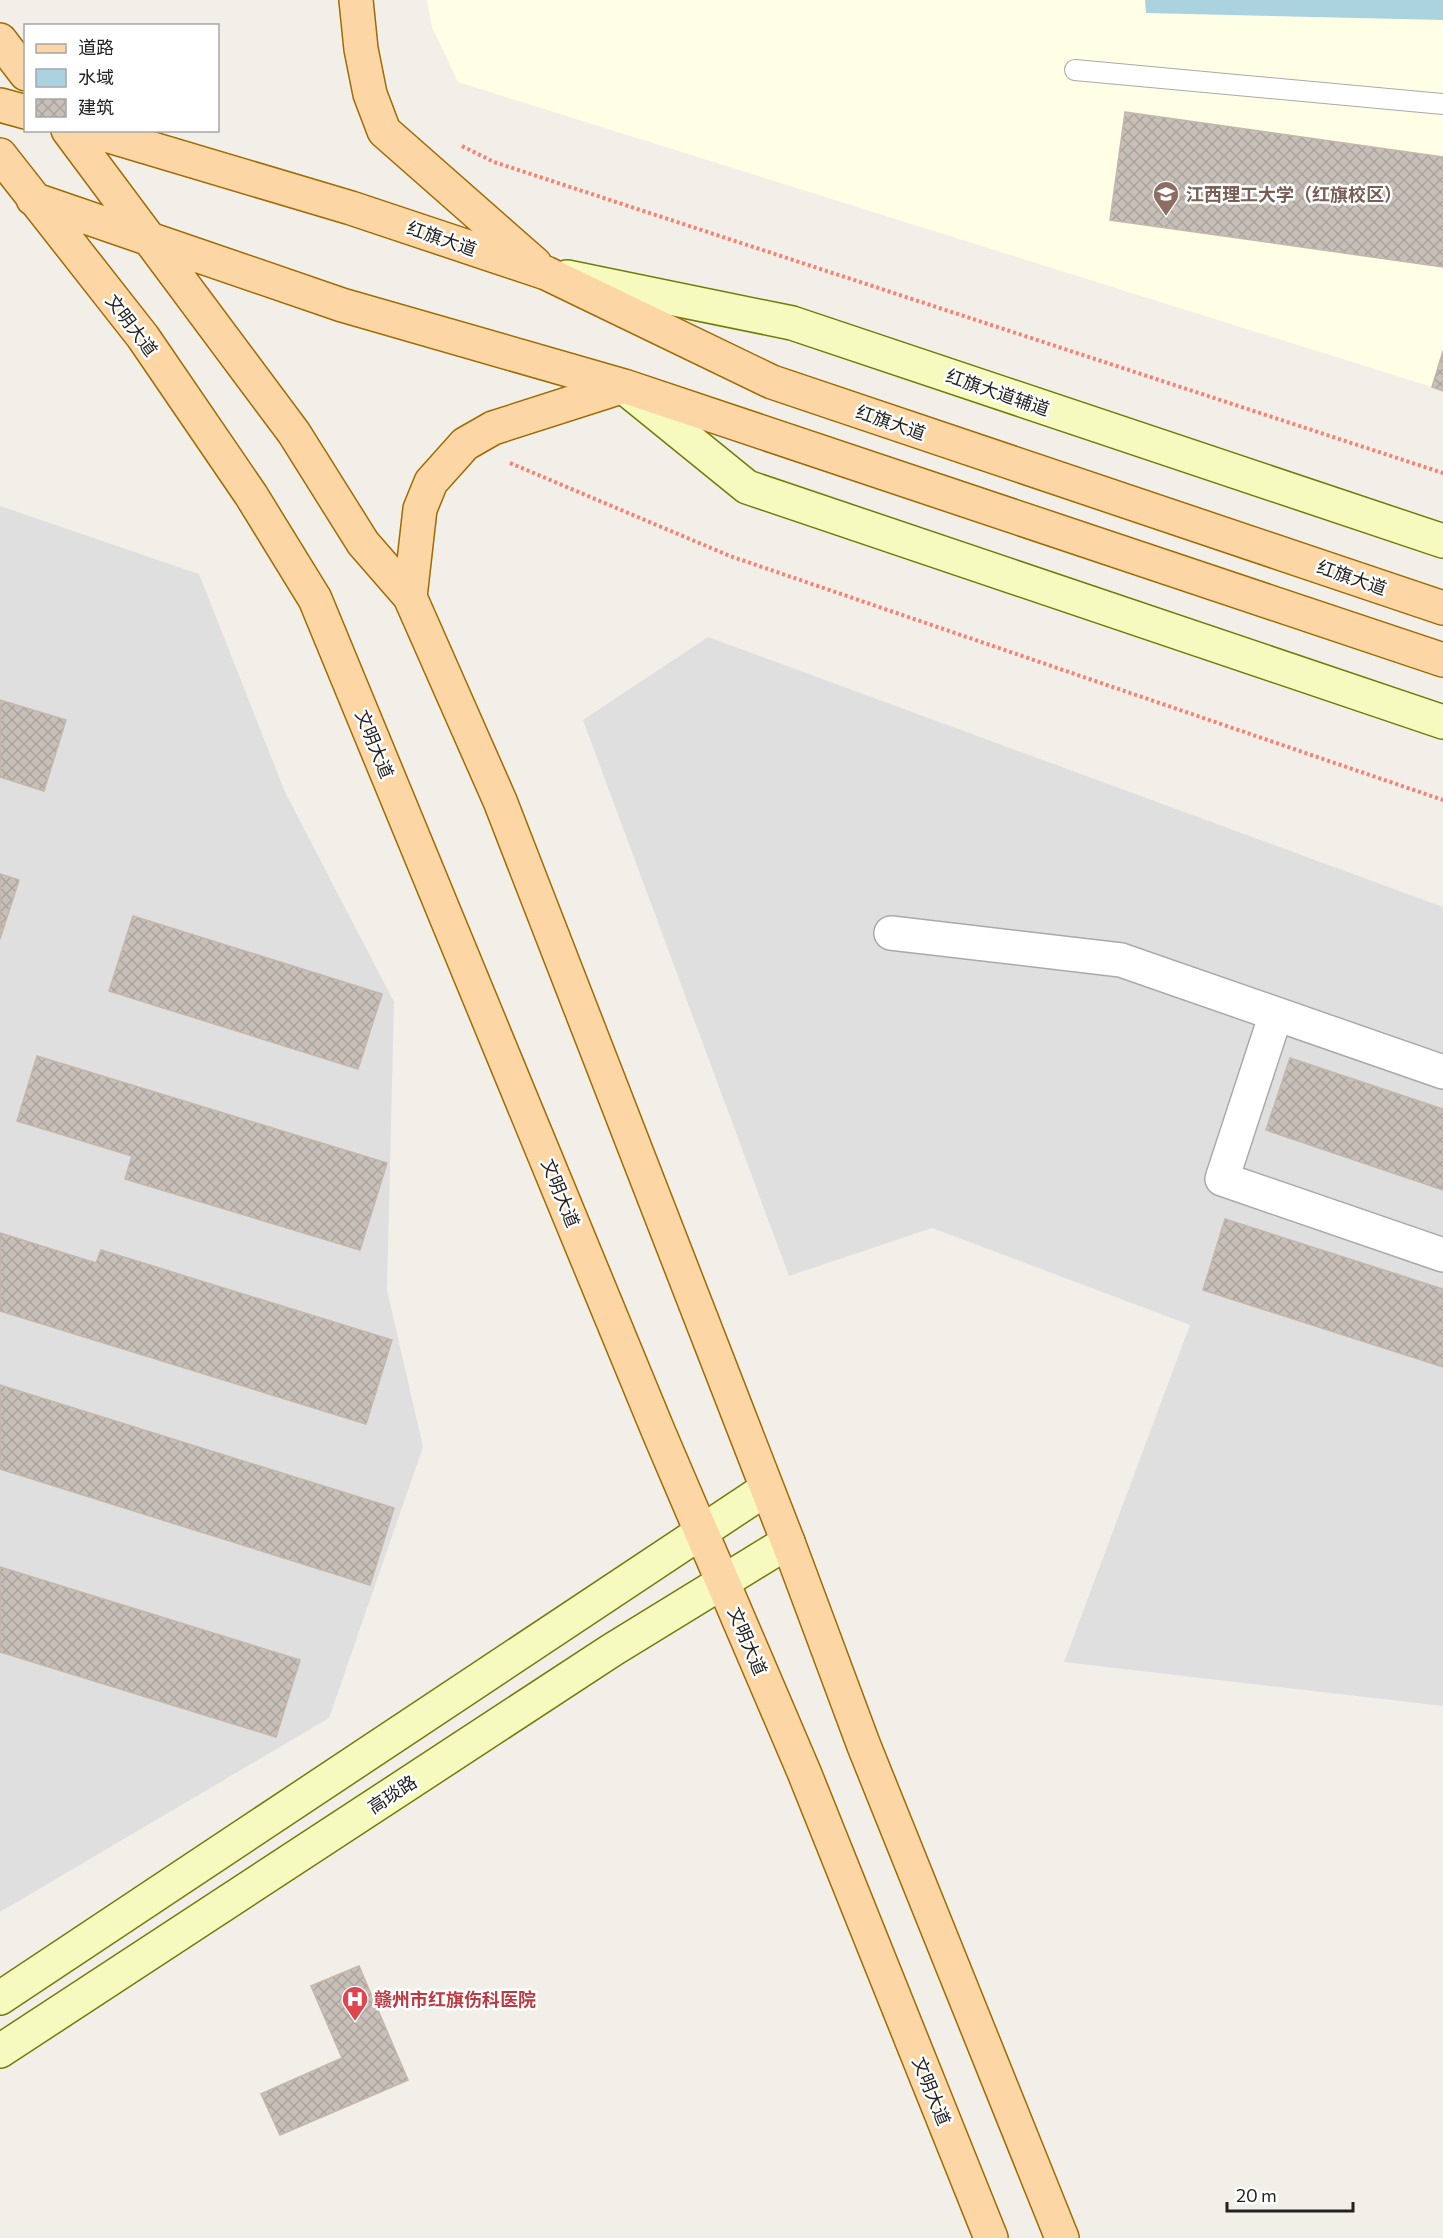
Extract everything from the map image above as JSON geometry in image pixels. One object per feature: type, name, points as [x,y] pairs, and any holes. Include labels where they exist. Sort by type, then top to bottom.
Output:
[{"type":"main road","points":[[356,0],[361,50],[370,94],[384,131],[546,273]]},
{"type":"main road","points":[[0,40],[24,71]]},
{"type":"main road","points":[[0,105],[24,111]]},
{"type":"main road","points":[[69,132],[294,433],[363,543],[410,597],[500,801],[788,1542],[864,1746],[1062,2238]]},
{"type":"main road","name":"红旗大道","points":[[96,132],[351,208],[546,273],[772,382],[1443,608]]},
{"type":"main road","name":"文明大道","points":[[0,155],[143,337],[251,495],[315,599],[804,1772],[991,2238]]},
{"type":"main road","points":[[0,188],[342,305],[624,386],[1443,660]]},
{"type":"main road","name":"红旗大道辅道","points":[[546,273],[792,323],[1443,542]]},
{"type":"main road","points":[[410,597],[420,509],[430,482],[465,444],[493,428],[624,386]]},
{"type":"main road","points":[[624,386],[747,487],[1443,722]]},
{"type":"main road","points":[[0,1998],[766,1489]]},
{"type":"main road","name":"高琰路","points":[[0,2051],[602,1656],[788,1542]]},
{"type":"street","points":[[891,933],[1121,960],[1443,1072]]},
{"type":"street","points":[[1276,1014],[1222,1179],[1443,1255]]},
{"type":"lane","points":[[1075,70],[1443,104]]},
{"type":"path","points":[[457,143],[494,162],[1443,473]]},
{"type":"path","points":[[465,444],[730,556],[1443,800]]},
{"type":"shaded area","name":"江西理工大学（红旗校区）","points":[[427,0],[1443,0],[1443,351],[1432,387],[458,82],[432,27]]},
{"type":"shaded area","points":[[0,506],[199,574],[285,792],[394,1002],[387,1290],[423,1447],[329,1718],[0,1912]]},
{"type":"shaded area","points":[[708,637],[1443,907],[1443,1706],[1064,1662],[1190,1325],[932,1228],[789,1276],[583,720]]},
{"type":"water","points":[[1145,0],[1443,0],[1443,20],[1146,13]]},
{"type":"building","points":[[1125,112],[1443,157],[1443,267],[1110,220]]},
{"type":"building","points":[[1443,351],[1443,391],[1432,387]]},
{"type":"building","points":[[0,700],[66,720],[44,791],[0,777]]},
{"type":"building","points":[[0,874],[19,880],[0,939]]},
{"type":"building","points":[[133,916],[382,994],[358,1069],[109,991]]},
{"type":"building","points":[[37,1056],[387,1163],[360,1250],[125,1179],[132,1156],[17,1121]]},
{"type":"building","points":[[1290,1058],[1443,1109],[1443,1190],[1266,1130]]},
{"type":"building","points":[[1225,1219],[1443,1289],[1443,1367],[1203,1290]]},
{"type":"building","points":[[0,1233],[96,1263],[101,1250],[392,1340],[366,1424],[0,1311]]},
{"type":"building","points":[[0,1385],[394,1508],[370,1585],[0,1469]]},
{"type":"building","points":[[0,1567],[300,1660],[276,1737],[0,1652]]},
{"type":"building","name":"赣州市红旗伤科医院","points":[[359,1966],[408,2080],[280,2135],[261,2094],[342,2058],[311,1986]]},
{"type":"place","name":"江西理工大学（红旗校区）","points":[[1166,217]]},
{"type":"place","name":"赣州市红旗伤科医院","points":[[355,2022]]}]
